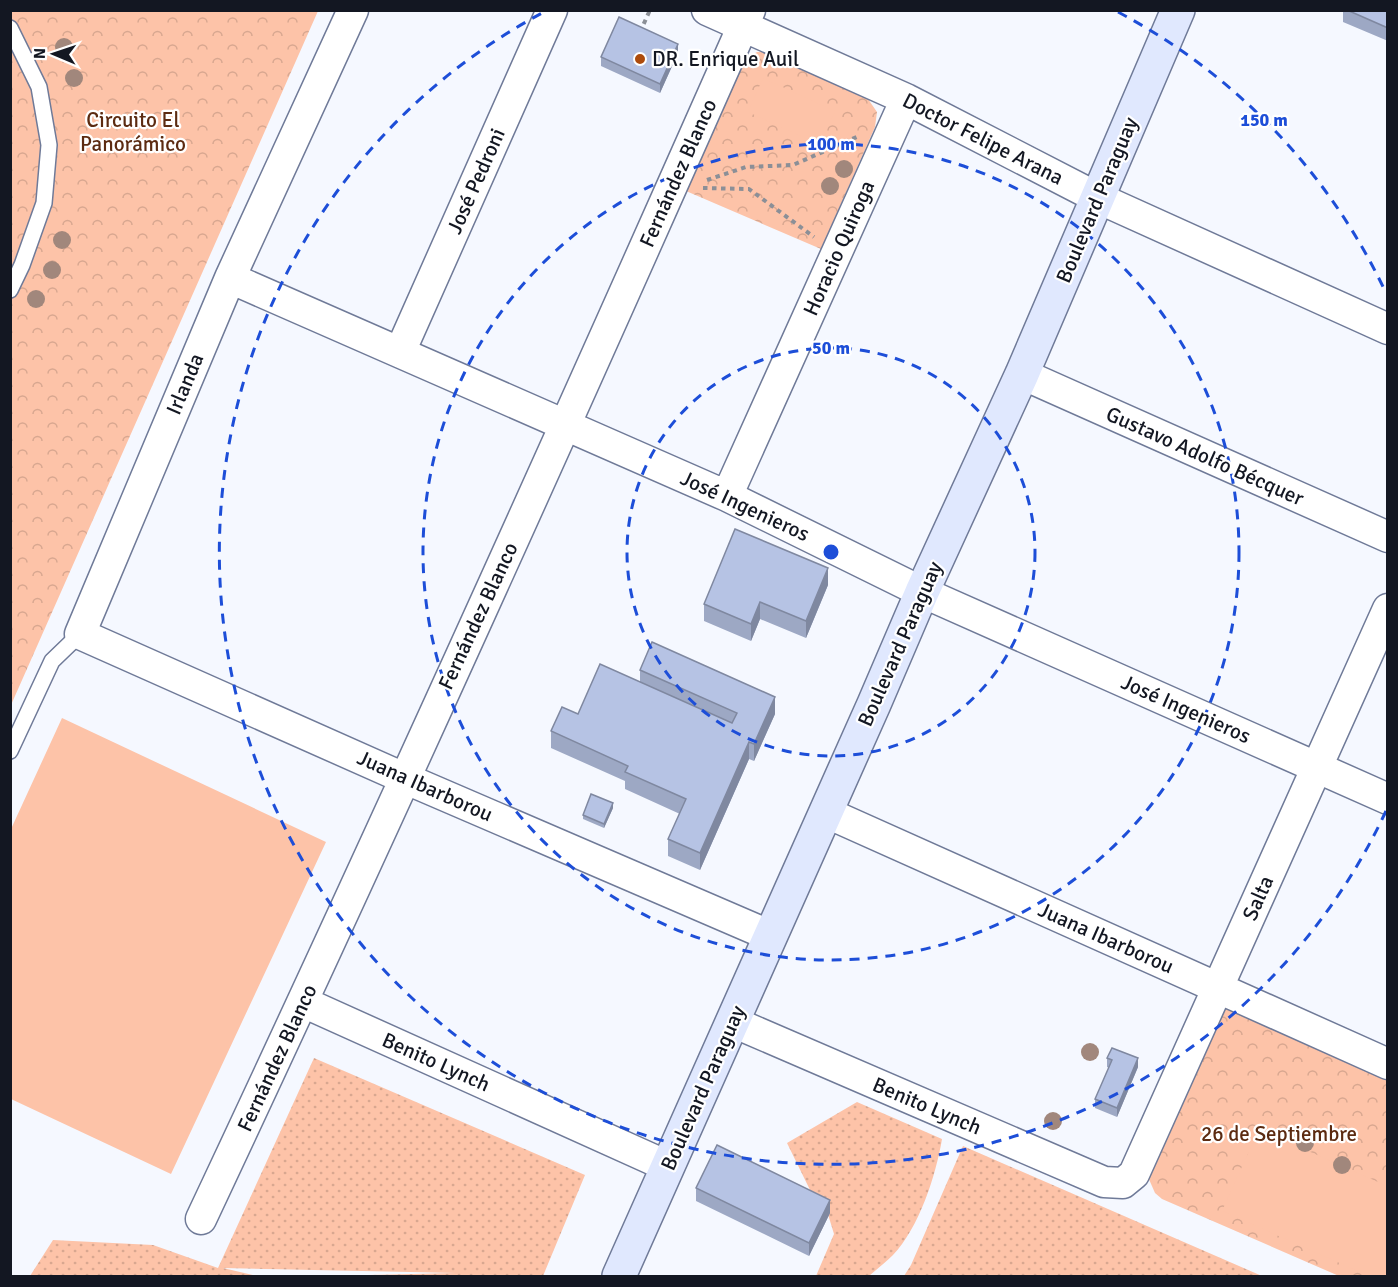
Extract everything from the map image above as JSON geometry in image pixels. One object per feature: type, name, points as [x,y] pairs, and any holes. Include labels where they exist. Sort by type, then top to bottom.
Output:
[{"type":"street","name":"Irlanda","points":[[80,634],[230,278],[353,10]]},
{"type":"street","name":"José Pedroni","points":[[400,352],[552,10]]},
{"type":"street","name":"Doctor Felipe Arana","points":[[707,10],[746,18],[1098,198],[1388,329]]},
{"type":"street","name":"Boulevard Paraguay","points":[[619,1276],[922,592],[1022,374],[1098,198],[1174,12]]},
{"type":"street","name":"Fernández Blanco","points":[[201,1220],[303,1002],[566,424],[746,18]]},
{"type":"street","name":"Horacio Quiroga","points":[[727,495],[906,99]]},
{"type":"street","name":"José Ingenieros","points":[[230,278],[727,495],[922,592],[1388,799]]},
{"type":"street","name":"Gustavo Adolfo Bécquer","points":[[1022,374],[1388,537]]},
{"type":"street","name":"Salta","points":[[1123,1183],[1134,1174],[1388,609]]},
{"type":"street","name":"Juana Ibarborou","points":[[80,634],[404,778],[771,936]]},
{"type":"street","name":"Juana Ibarborou","points":[[825,812],[1388,1064]]},
{"type":"street","name":"Benito Lynch","points":[[303,1002],[667,1166]]},
{"type":"street","name":"Benito Lynch","points":[[733,1022],[1104,1182],[1123,1183]]},
{"type":"lane","points":[[10,28],[39,87],[49,145],[44,203],[22,265],[10,290]]},
{"type":"lane","name":"Irlanda","points":[[10,751],[52,661],[80,634]]},
{"type":"path","points":[[639,35],[650,10]]},
{"type":"path","points":[[704,180],[746,167],[793,165],[861,135]]},
{"type":"path","points":[[702,188],[749,189],[820,242]]},
{"type":"green space","name":"Circuito El Panorámico","points":[[11,11],[318,11],[11,705]]},
{"type":"green space","points":[[757,52],[765,52],[868,99],[877,112],[875,127],[821,249],[686,191],[740,66],[745,59]]},
{"type":"green space","points":[[763,78],[835,111],[820,145],[748,112]]},
{"type":"green space","points":[[62,718],[326,842],[171,1174],[11,1099],[11,829]]},
{"type":"green space","name":"26 de Septiembre","points":[[1230,1004],[1387,1066],[1387,1276],[1339,1276],[1162,1199],[1155,1193],[1148,1177],[1222,1009]]},
{"type":"green space","points":[[314,1058],[585,1175],[543,1276],[323,1276],[456,1273],[223,1268],[257,1276],[30,1276],[53,1240],[153,1245],[218,1268]]},
{"type":"green space","points":[[857,1102],[942,1139],[939,1153],[931,1184],[918,1216],[911,1231],[893,1255],[869,1276],[816,1276],[834,1234],[823,1198],[811,1192],[787,1143]]},
{"type":"green space","points":[[1259,1129],[1387,1186],[1387,1276],[1369,1276],[1222,1211]]},
{"type":"green space","points":[[963,1146],[1262,1276],[904,1276],[911,1265]]},
{"type":"building","points":[[1347,10],[1388,10],[1388,28]]},
{"type":"building","name":"DR. Enrique Auil","points":[[619,17],[678,44],[660,84],[601,57]]},
{"type":"building","points":[[735,529],[828,568],[806,621],[760,602],[751,624],[704,604]]},
{"type":"building","points":[[652,642],[775,697],[754,744],[749,742],[700,853],[668,839],[686,799],[625,772],[628,766],[551,731],[562,707],[578,714],[600,664],[732,723],[737,713],[640,670]]},
{"type":"building","points":[[591,794],[613,803],[604,824],[583,815]]},
{"type":"building","points":[[1112,1048],[1138,1058],[1117,1108],[1095,1099],[1112,1060],[1107,1058]]},
{"type":"building","points":[[717,1145],[830,1200],[809,1243],[696,1188]]},
{"type":"place","name":"DR. Enrique Auil","points":[[640,59]]}]
